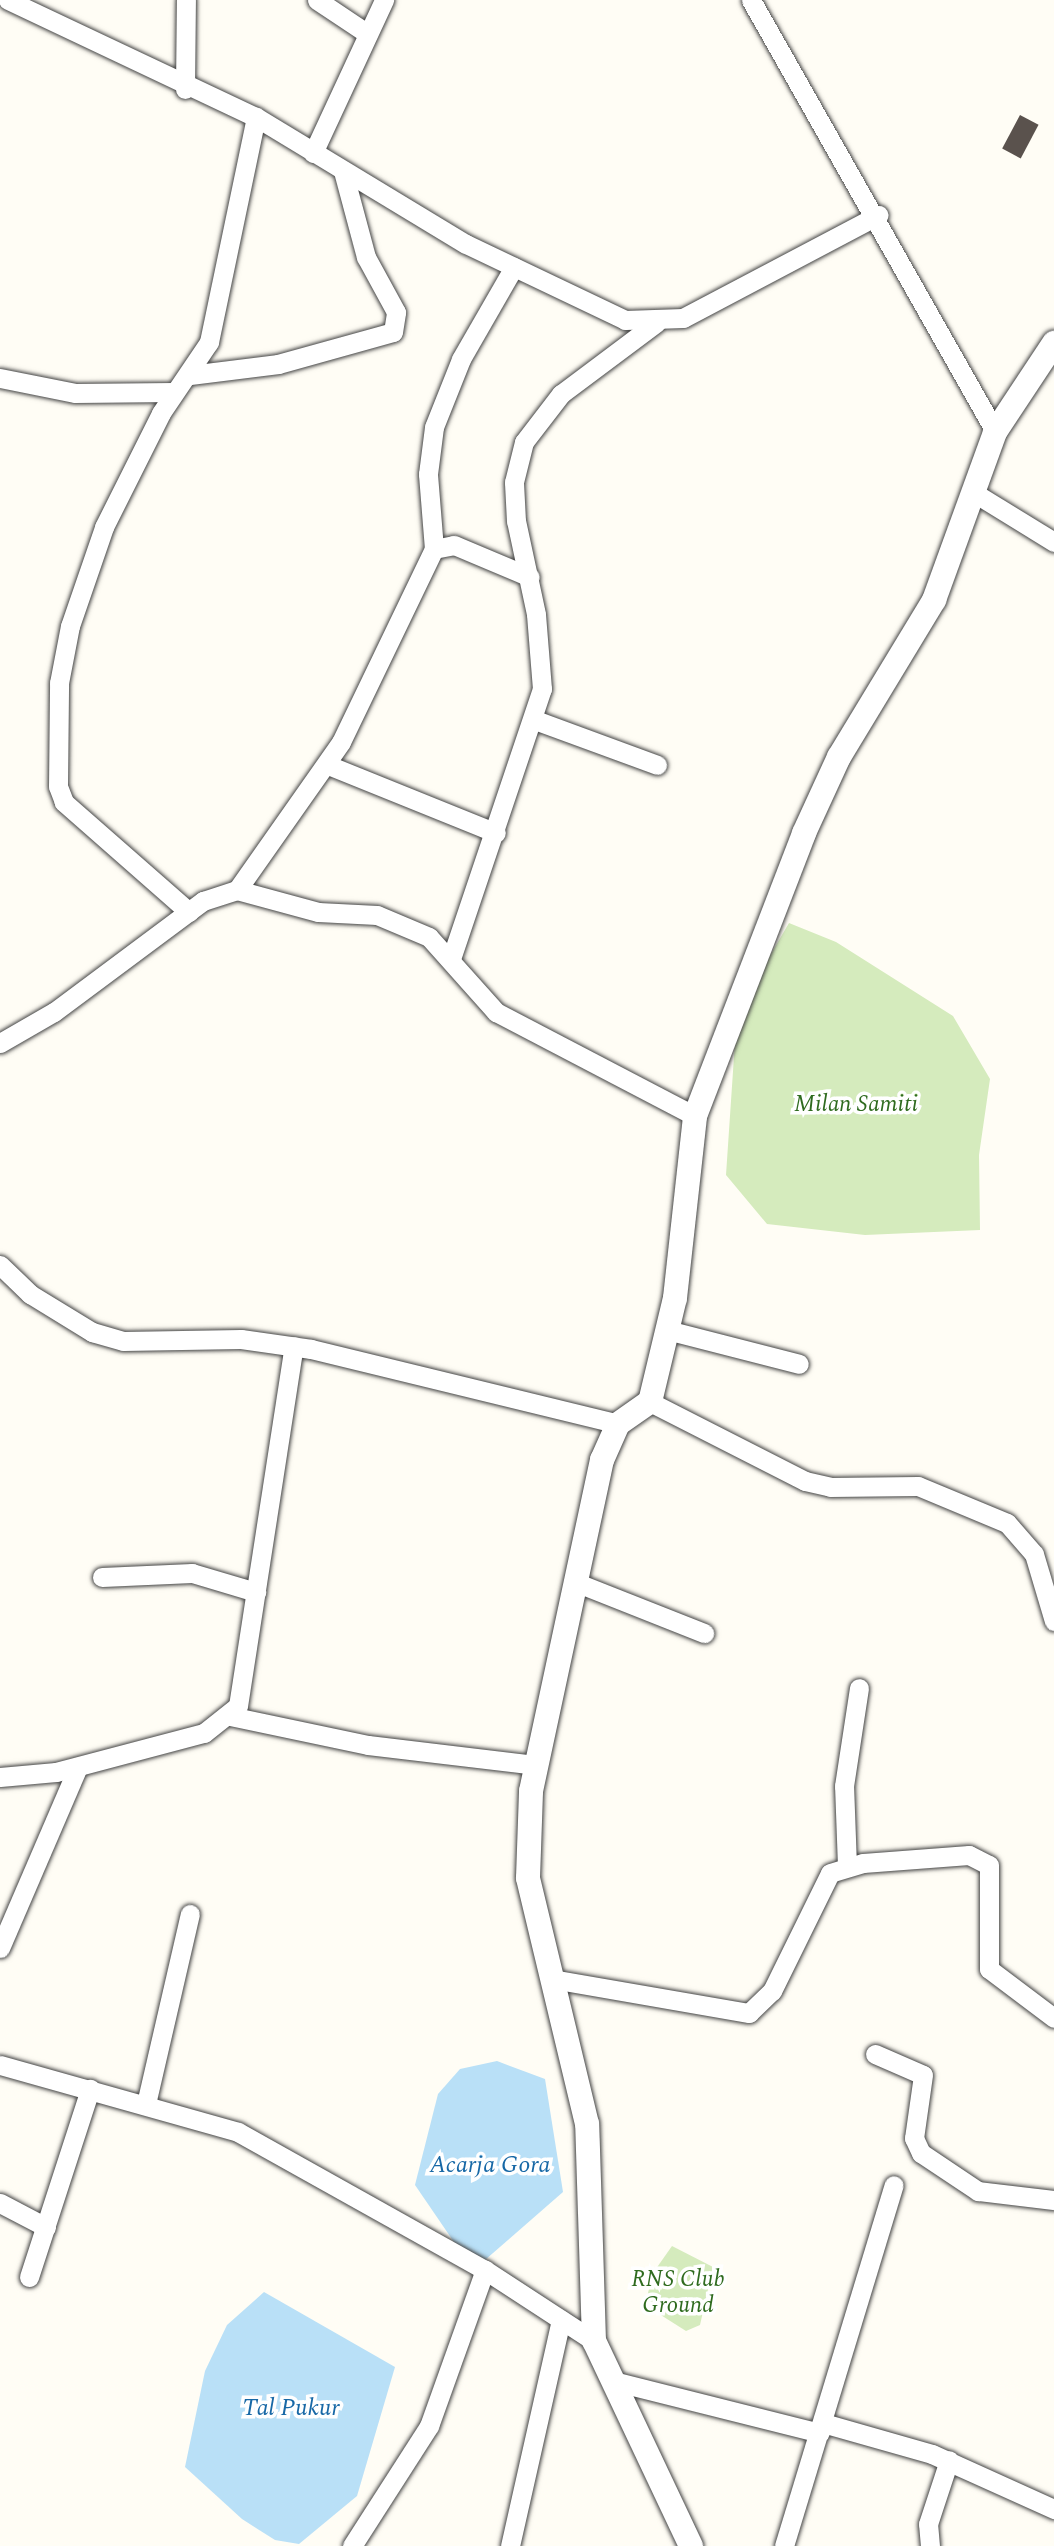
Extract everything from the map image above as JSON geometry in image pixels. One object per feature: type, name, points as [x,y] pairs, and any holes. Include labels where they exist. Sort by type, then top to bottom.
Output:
[{"type":"street","points":[[8,0],[185,89],[256,117],[343,171],[514,267],[625,320],[656,323],[683,318],[878,215]]},
{"type":"street","points":[[185,89],[186,0]]},
{"type":"street","points":[[317,0],[368,34]]},
{"type":"street","points":[[313,153],[384,0]]},
{"type":"street","points":[[751,0],[878,215],[995,432]]},
{"type":"street","points":[[189,912],[77,818],[58,786],[59,683],[70,626],[104,527],[174,392],[190,374],[209,342],[256,117]]},
{"type":"street","points":[[190,374],[278,364],[393,332],[396,312],[366,257],[343,171]]},
{"type":"street","points":[[237,890],[328,765],[434,549],[428,474],[434,427],[461,359],[514,267]]},
{"type":"street","points":[[452,956],[535,720],[543,663],[514,482],[524,442],[561,394],[656,323]]},
{"type":"street","points":[[691,2546],[594,2341],[587,2124],[552,1979],[525,1844],[535,1765],[602,1460],[618,1424],[650,1402],[667,1331],[695,1116],[804,833],[839,757],[934,600],[976,494],[995,432],[1054,343]]},
{"type":"street","points":[[0,377],[75,393],[174,392]]},
{"type":"street","points":[[976,494],[1054,542]]},
{"type":"street","points":[[434,549],[454,545],[530,577]]},
{"type":"street","points":[[535,720],[657,765]]},
{"type":"street","points":[[328,765],[496,833]]},
{"type":"street","points":[[0,1043],[54,1013],[220,891],[237,890],[318,912],[377,915],[429,937],[452,956],[496,1012],[695,1116]]},
{"type":"street","points":[[0,1265],[41,1300],[92,1332],[123,1341],[215,1338],[294,1346],[618,1424]]},
{"type":"street","points":[[667,1331],[799,1364]]},
{"type":"street","points":[[0,1777],[78,1767],[204,1733],[230,1716],[238,1706],[294,1346]]},
{"type":"street","points":[[650,1402],[805,1481],[830,1487],[918,1486],[1007,1523],[1034,1554],[1054,1621]]},
{"type":"street","points":[[102,1577],[192,1573],[256,1592]]},
{"type":"street","points":[[575,1581],[704,1633]]},
{"type":"street","points":[[847,1866],[844,1786],[859,1688]]},
{"type":"street","points":[[230,1716],[368,1745],[535,1765]]},
{"type":"street","points":[[0,1948],[78,1767]]},
{"type":"street","points":[[552,1979],[749,2013],[772,1992],[825,1878],[847,1866],[981,1858],[992,1877],[989,1969],[1054,2018]]},
{"type":"street","points":[[146,2104],[190,1914]]},
{"type":"street","points":[[875,2054],[923,2075],[914,2138],[921,2153],[978,2191],[1054,2200]]},
{"type":"street","points":[[0,2065],[238,2132],[485,2270],[594,2341]]},
{"type":"street","points":[[29,2277],[90,2089]]},
{"type":"street","points":[[783,2546],[822,2428],[894,2185]]},
{"type":"street","points":[[0,2203],[46,2227]]},
{"type":"street","points":[[352,2546],[429,2426],[485,2270]]},
{"type":"street","points":[[510,2546],[561,2320]]},
{"type":"street","points":[[612,2381],[822,2428],[949,2460],[1054,2509]]},
{"type":"street","points":[[930,2546],[928,2524],[949,2460]]},
{"type":"green space","name":"Milan Samiti","points":[[789,923],[836,942],[953,1016],[990,1079],[979,1155],[980,1230],[865,1235],[767,1224],[726,1175],[737,1012]]},
{"type":"green space","name":"RNS Club Ground","points":[[672,2246],[713,2267],[700,2325],[686,2331],[645,2305],[653,2273]]},
{"type":"water","name":"Acarja Gora","points":[[497,2061],[545,2079],[563,2192],[485,2260],[456,2245],[415,2185],[438,2094],[460,2069]]},
{"type":"water","name":"Tal Pukur","points":[[264,2292],[395,2367],[357,2496],[299,2544],[275,2540],[242,2519],[185,2467],[205,2371],[227,2325]]},
{"type":"building","points":[[1020,115],[1039,125],[1021,158],[1002,149]]}]
